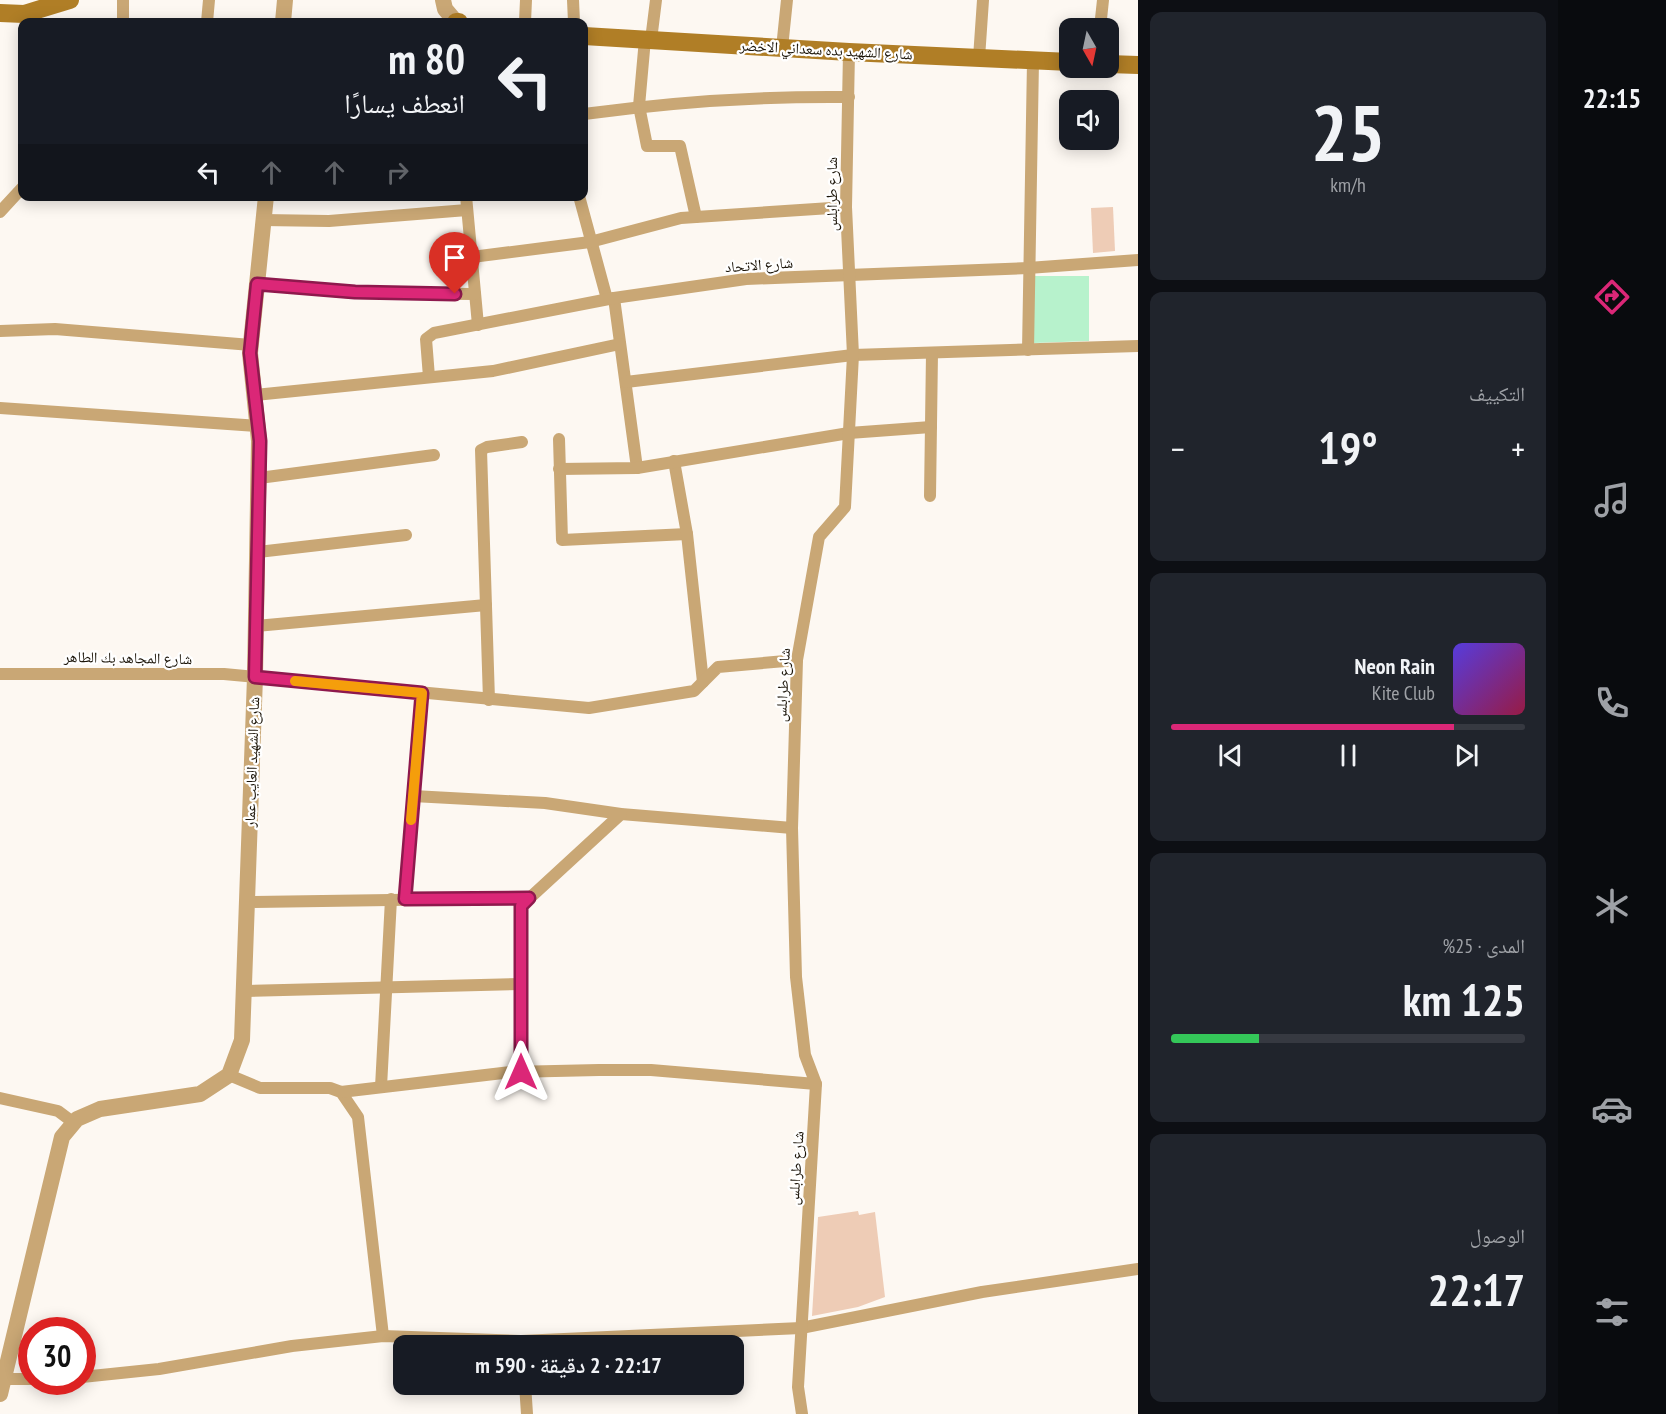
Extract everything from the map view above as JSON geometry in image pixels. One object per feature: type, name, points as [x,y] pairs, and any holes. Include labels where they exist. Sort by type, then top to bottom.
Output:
[{"type":"main road","points":[[0,13],[24,14],[70,0]]},
{"type":"main road","name":"شارع الشهيد بده سعداني الاخضر","points":[[588,36],[1059,62]]},
{"type":"main road","points":[[1119,64],[1138,65]]},
{"type":"street","points":[[123,0],[123,18]]},
{"type":"street","points":[[207,18],[209,0]]},
{"type":"street","points":[[283,18],[285,0]]},
{"type":"street","points":[[525,18],[526,0]]},
{"type":"street","points":[[573,0],[574,18]]},
{"type":"street","points":[[657,0],[648,40],[639,106],[647,146],[654,148],[677,145],[682,150],[696,217]]},
{"type":"street","points":[[782,48],[787,0]]},
{"type":"street","points":[[979,58],[983,0]]},
{"type":"street","points":[[1101,18],[1103,0]]},
{"type":"street","name":"شارع طرابلس","points":[[802,1414],[798,1387],[816,1084],[805,1055],[796,977],[792,828],[797,660],[819,537],[845,507],[853,355],[846,207],[849,52]]},
{"type":"street","points":[[1028,350],[1033,61]]},
{"type":"street","points":[[588,113],[639,106],[762,96],[849,97]]},
{"type":"street","points":[[0,212],[18,192]]},
{"type":"street","name":"شارع الشهيد العايب عمار","points":[[229,1075],[242,1040],[248,902],[259,478],[258,426],[251,345],[265,201]]},
{"type":"street","points":[[466,201],[478,325]]},
{"type":"street","points":[[580,201],[590,242],[610,298],[621,344],[637,468]]},
{"type":"street","points":[[472,257],[590,242],[628,230],[696,217],[846,207]]},
{"type":"street","points":[[263,220],[329,221],[467,210]]},
{"type":"street","name":"شارع الاتحاد","points":[[429,377],[426,339],[429,336],[610,298],[746,279],[1028,268],[1138,260]]},
{"type":"street","points":[[257,284],[355,292],[475,294]]},
{"type":"street","points":[[0,331],[55,329],[251,345]]},
{"type":"street","points":[[255,395],[493,371],[621,344]]},
{"type":"street","points":[[626,382],[853,355],[1138,346]]},
{"type":"street","points":[[930,496],[932,352]]},
{"type":"street","points":[[0,408],[258,426]]},
{"type":"street","points":[[559,469],[637,468],[849,433],[931,426]]},
{"type":"street","points":[[560,439],[560,536],[565,542],[687,534]]},
{"type":"street","points":[[489,700],[482,450],[487,447],[522,442]]},
{"type":"street","points":[[259,478],[434,455]]},
{"type":"street","points":[[674,461],[687,534],[703,682]]},
{"type":"street","points":[[258,552],[406,535]]},
{"type":"street","points":[[256,626],[486,605]]},
{"type":"street","name":"شارع المجاهد بك الطاهر","points":[[0,674],[66,672],[224,674],[589,708],[694,691],[718,667],[797,660]]},
{"type":"street","points":[[405,899],[422,693]]},
{"type":"street","points":[[413,796],[545,803],[621,814],[792,828]]},
{"type":"street","points":[[521,1072],[521,906],[621,814]]},
{"type":"street","points":[[248,902],[529,898]]},
{"type":"street","points":[[381,1087],[391,899]]},
{"type":"street","points":[[244,992],[521,984]]},
{"type":"street","points":[[18,1381],[1,1384],[62,1137],[74,1123],[100,1110],[200,1094],[229,1075],[260,1088],[330,1088],[341,1092],[521,1072],[651,1070],[816,1084]]},
{"type":"street","points":[[341,1092],[358,1117],[383,1336]]},
{"type":"street","points":[[0,1098],[58,1111],[74,1123]]},
{"type":"street","points":[[670,1335],[801,1328],[982,1292],[1138,1269]]},
{"type":"street","points":[[96,1376],[159,1369],[292,1346],[393,1337]]},
{"type":"street","points":[[526,1395],[527,1414]]},
{"type":"green space","points":[[1034,276],[1089,276],[1089,341],[1034,343]]},
{"type":"building","points":[[1113,207],[1115,251],[1093,253],[1091,208]]},
{"type":"building","points":[[858,1211],[859,1215],[875,1212],[885,1297],[858,1307],[812,1316],[818,1217]]},
{"type":"slow traffic","points":[[295,681],[422,693],[411,820]]},
{"type":"route","points":[[455,294],[355,292],[257,284],[250,353],[260,441],[255,677],[422,693],[405,899],[529,898],[521,906],[521,1072]]}]
